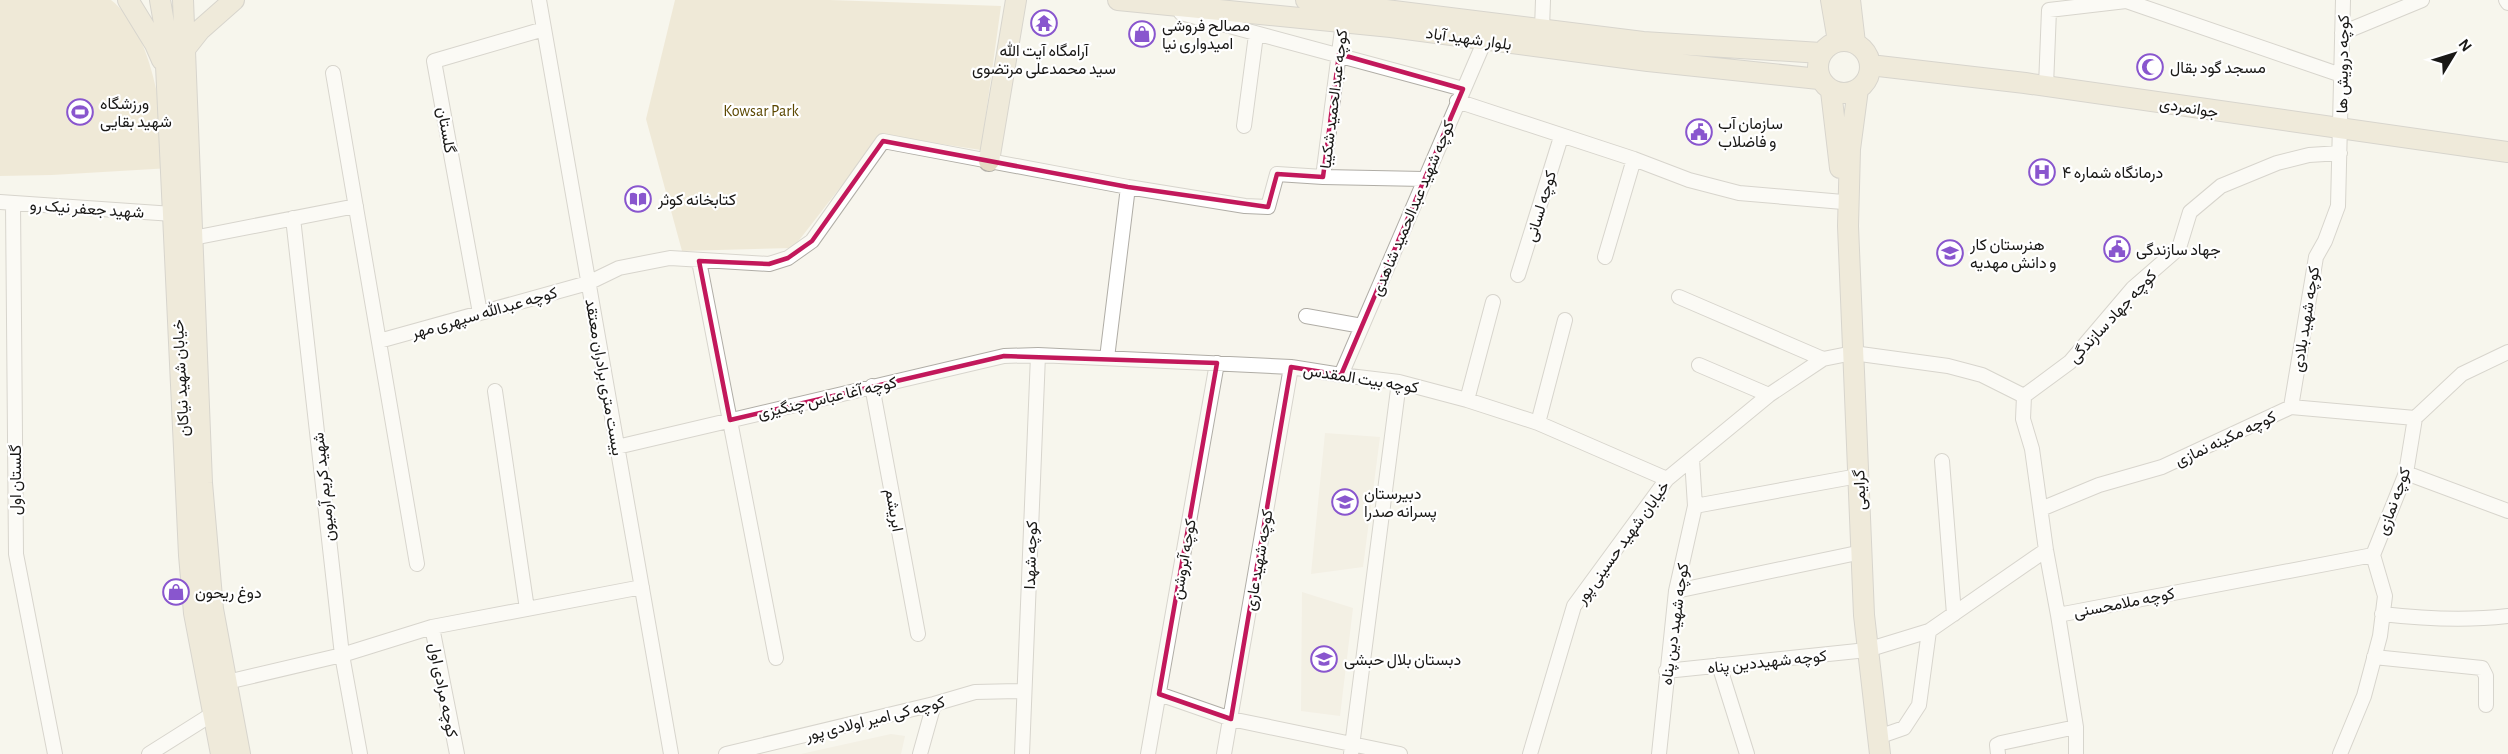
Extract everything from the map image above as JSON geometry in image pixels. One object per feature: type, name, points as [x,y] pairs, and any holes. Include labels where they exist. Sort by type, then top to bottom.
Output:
[{"type":"main road","points":[[128,0],[155,44],[166,70]]},
{"type":"main road","name":"خیابان شهید نیاکان","points":[[160,0],[164,23],[189,555],[194,613],[221,754]]},
{"type":"main road","name":"خیابان شهید نیاکان","points":[[183,0],[207,554],[213,609],[240,754]]},
{"type":"main road","points":[[185,49],[200,30],[234,0]]},
{"type":"main road","points":[[989,161],[1016,0]]},
{"type":"main road","name":"بلوار شهید آباد","points":[[1119,0],[1343,22],[1648,61],[1796,76],[1825,85]]},
{"type":"main road","name":"بلوار شهید آباد","points":[[1306,0],[1643,42],[1821,53]]},
{"type":"main road","points":[[1832,0],[1846,42]]},
{"type":"main road","points":[[1846,42],[1850,0]]},
{"type":"main road","points":[[1825,85],[1848,93],[1858,89],[1868,78],[1870,65],[1865,52],[1846,42],[1827,46],[1818,61],[1825,85],[1848,226]]},
{"type":"main road","points":[[1796,76],[1799,52]]},
{"type":"main road","name":"جوانمردی","points":[[1870,65],[2046,86],[2508,152]]},
{"type":"main road","points":[[1848,226],[1850,149],[1858,89]]},
{"type":"main road","name":"گرایمی","points":[[1848,226],[1867,650],[1879,746]]},
{"type":"street","name":"بیست متری برادران معتقد","points":[[539,0],[671,754]]},
{"type":"street","points":[[1542,29],[1543,0]]},
{"type":"street","name":"کوچه درویش ها","points":[[2341,128],[2343,0]]},
{"type":"street","points":[[2342,33],[2422,0]]},
{"type":"street","points":[[2046,86],[2049,10],[2126,1],[2341,75]]},
{"type":"street","points":[[1147,3],[1256,35],[1339,54],[1460,95],[1562,137],[1634,159],[1689,180],[1739,193],[1843,202]]},
{"type":"street","name":"کوچه عبدالحمید شکیبا","points":[[1323,177],[1343,22]]},
{"type":"street","name":"گلستان","points":[[480,313],[434,61],[544,29]]},
{"type":"street","points":[[1244,126],[1256,35]]},
{"type":"street","name":"کوچه شهید عبدالحمید شاهدی","points":[[1341,375],[1485,40]]},
{"type":"street","points":[[333,73],[417,564]]},
{"type":"street","name":"کوچه شهید بلادی","points":[[2291,407],[2316,257],[2325,241],[2338,206],[2341,128]]},
{"type":"street","name":"کوچه لسانی","points":[[1518,275],[1562,137]]},
{"type":"street","name":"کوچه عبدالله سپهری مهر","points":[[379,341],[588,283],[619,268],[670,258],[769,264],[788,258],[812,241],[883,141],[989,161]]},
{"type":"street","name":"کوچه جهاد سازندگی","points":[[2024,396],[2070,362],[2133,288],[2179,248],[2190,212],[2221,186],[2277,163],[2309,155],[2340,153]]},
{"type":"street","points":[[1605,257],[1634,159]]},
{"type":"street","points":[[989,161],[1128,187],[1245,206],[1268,207],[1277,174],[1424,179]]},
{"type":"street","points":[[1107,358],[1128,187]]},
{"type":"street","name":"شهید جعفر نیک رو","points":[[7,202],[173,214]]},
{"type":"street","name":"گلستان اول","points":[[7,202],[16,554],[55,754]]},
{"type":"street","points":[[193,238],[356,206]]},
{"type":"street","name":"شهید کریم آرمیون","points":[[293,218],[342,655],[360,754]]},
{"type":"street","points":[[699,261],[776,658]]},
{"type":"street","points":[[1679,297],[1823,359]]},
{"type":"street","points":[[1467,400],[1492,302]]},
{"type":"street","points":[[1306,316],[1362,326]]},
{"type":"street","points":[[1538,423],[1565,320]]},
{"type":"street","points":[[2415,418],[2462,374],[2508,352]]},
{"type":"street","points":[[1853,353],[1948,366],[1982,375],[2024,396]]},
{"type":"street","name":"خیابان شهید حسینی پور","points":[[1530,754],[1574,606],[1667,479],[1768,395],[1823,359],[1853,353]]},
{"type":"street","name":"کوچه بیت المقدس","points":[[1038,355],[1291,367],[1399,382],[1467,400],[1538,423],[1667,479]]},
{"type":"street","name":"کوچه آغا عباس چنگیزی","points":[[617,447],[1004,356],[1038,355]]},
{"type":"street","name":"کوچه شهدا","points":[[1022,754],[1038,355]]},
{"type":"street","name":"کوچه آبروشن","points":[[1148,754],[1217,363]]},
{"type":"street","points":[[1699,365],[1768,395]]},
{"type":"street","name":"کوچه شهید عاری","points":[[1224,754],[1291,367]]},
{"type":"street","points":[[1352,749],[1399,382]]},
{"type":"street","name":"ابریشم","points":[[872,386],[918,634]]},
{"type":"street","points":[[495,391],[527,609]]},
{"type":"street","name":"کوچه ملامحسنی","points":[[2024,396],[2023,419],[2032,448],[2046,550],[2058,615],[2373,555]]},
{"type":"street","name":"کوچه مکینه نمازی","points":[[2041,509],[2098,485],[2162,467],[2291,407],[2415,418]]},
{"type":"street","name":"کوچه نمازی","points":[[2373,555],[2406,473],[2415,418]]},
{"type":"street","name":"کوچه شهید دین پناه","points":[[1659,754],[1676,591],[1695,506],[1692,459]]},
{"type":"street","points":[[1942,461],[1954,614]]},
{"type":"street","points":[[2406,473],[2508,511]]},
{"type":"street","points":[[1695,506],[1858,476]]},
{"type":"street","name":"کوچه شهیددین پناه","points":[[1666,671],[1867,650],[1929,631],[2046,550]]},
{"type":"street","points":[[1676,591],[1862,552]]},
{"type":"street","points":[[2340,754],[2364,696],[2385,596],[2373,555]]},
{"type":"street","points":[[226,682],[342,655],[432,627],[642,587]]},
{"type":"street","points":[[2382,614],[2432,620],[2508,616]]},
{"type":"street","points":[[2058,615],[2076,727],[2076,754]]},
{"type":"street","name":"کوچه مرادی اول","points":[[432,627],[457,754]]},
{"type":"street","points":[[1879,746],[1904,728],[1919,705],[1929,631]]},
{"type":"street","points":[[2374,657],[2482,668],[2486,676],[2486,705]]},
{"type":"street","points":[[1719,666],[1747,754]]},
{"type":"street","name":"کوچه کی امیر اولادی پور","points":[[726,754],[934,705],[975,692],[1024,691]]},
{"type":"street","points":[[1159,694],[1231,719],[1352,749],[1400,754]]},
{"type":"street","points":[[920,754],[934,705]]},
{"type":"street","points":[[149,754],[214,713]]},
{"type":"street","points":[[1998,754],[1997,745],[2001,743],[2076,727]]},
{"type":"highlighted area","points":[[1339,54],[1463,89],[1341,375],[1291,367],[1231,719],[1159,694],[1217,363],[1004,356],[730,420],[699,261],[769,264],[788,258],[812,241],[883,141],[1128,187],[1268,207],[1277,174],[1323,177]]},
{"type":"shaded area","name":"دبیرستان پسرانه صدرا","points":[[1325,433],[1380,437],[1363,567],[1311,574]]},
{"type":"shaded area","name":"دبستان بلال حبشی","points":[[1302,592],[1353,608],[1340,716],[1301,711]]},
{"type":"shaded area","points":[[891,734],[905,736],[901,754],[801,754]]},
{"type":"green space","name":"ورزشگاه شهید بقایی","points":[[0,0],[111,0],[126,15],[146,54],[159,101],[171,168],[0,176]]},
{"type":"green space","name":"Kowsar Park","points":[[675,0],[830,0],[1001,6],[981,150],[881,135],[793,248],[682,251],[646,119]]},
{"type":"place","name":"آرامگاه آیت الله سید محمدعلی مرتضوی","points":[[1044,23]]},
{"type":"place","name":"مصالح فروشی امیدواری نیا","points":[[1142,34]]},
{"type":"place","name":"مسجد گود بقال","points":[[2150,67]]},
{"type":"place","name":"ورزشگاه شهید بقایی","points":[[80,112]]},
{"type":"place","name":"سازمان آب و فاضلاب","points":[[1699,132]]},
{"type":"place","name":"درمانگاه شماره ۴","points":[[2042,172]]},
{"type":"place","name":"کتابخانه کوثر","points":[[638,199]]},
{"type":"place","name":"جهاد سازندگی","points":[[2117,249]]},
{"type":"place","name":"هنرستان کار و دانش مهدیه","points":[[1950,253]]},
{"type":"place","name":"دبیرستان پسرانه صدرا","points":[[1345,502]]},
{"type":"place","name":"دوغ ریحون","points":[[176,592]]},
{"type":"place","name":"دبستان بلال حبشی","points":[[1324,659]]}]
